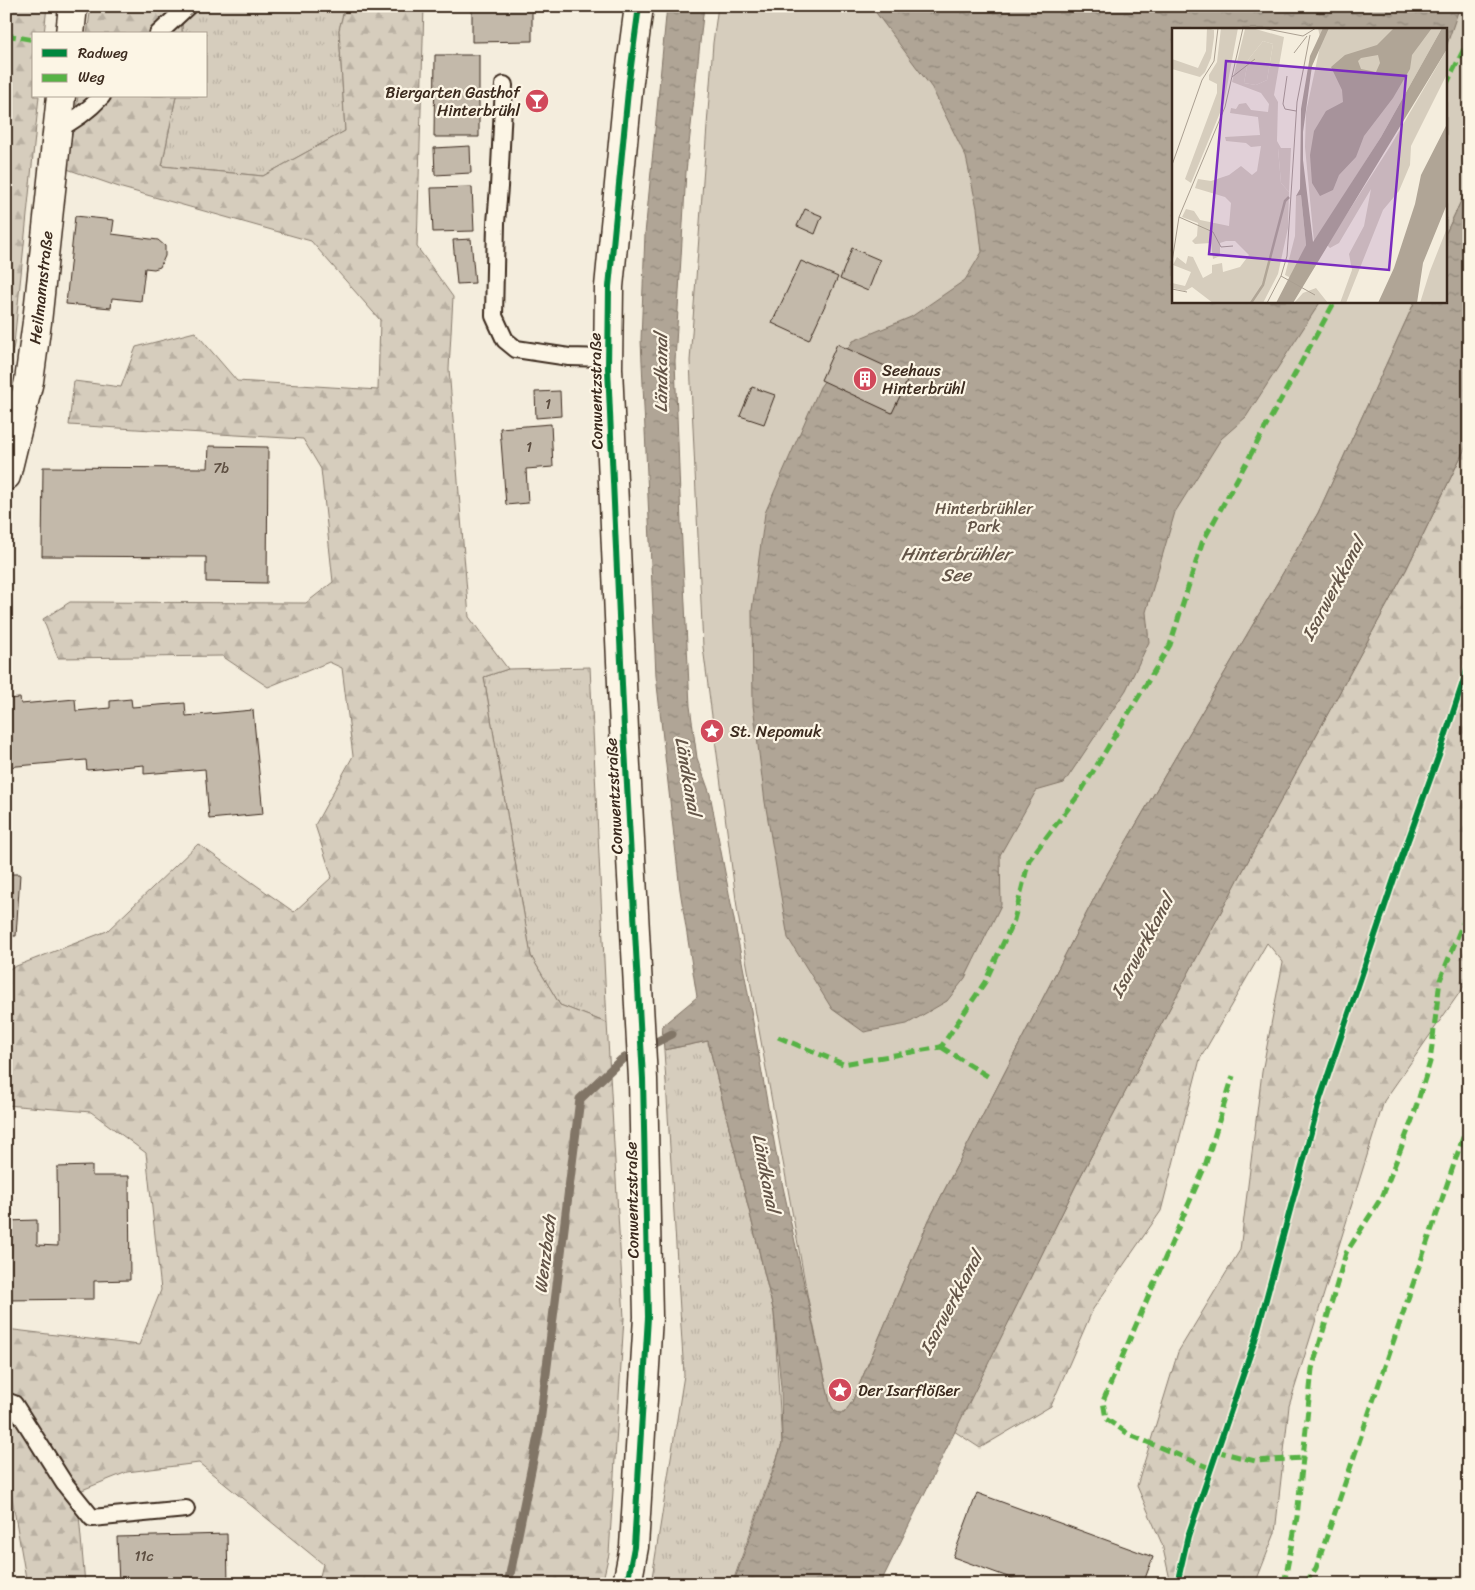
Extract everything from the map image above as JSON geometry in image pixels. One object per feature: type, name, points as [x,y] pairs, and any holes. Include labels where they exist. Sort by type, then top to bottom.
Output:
[{"type":"street","points":[[70,32],[73,6]]},
{"type":"street","name":"Conwentzstraße","points":[[627,1584],[634,1547],[648,1317],[643,1078],[623,719],[608,358],[609,287],[612,248],[638,6]]},
{"type":"street","name":"Heilmannstraße","points":[[6,476],[29,381],[61,98]]},
{"type":"lane","points":[[160,32],[188,6]]},
{"type":"lane","points":[[504,85],[500,186],[496,224],[494,316],[505,340],[516,349],[569,357],[608,358]]},
{"type":"lane","points":[[57,130],[74,121],[100,98]]},
{"type":"lane","points":[[6,1401],[14,1404],[64,1483],[92,1518],[186,1509]]},
{"type":"green space","points":[[6,6],[47,6],[44,32],[32,32],[32,98],[39,98],[14,344],[6,382]]},
{"type":"green space","points":[[91,6],[182,6],[182,32],[87,32]]},
{"type":"green space","points":[[182,6],[345,6],[339,30],[345,131],[263,176],[162,166],[176,98],[208,98],[208,32],[182,32]]},
{"type":"green space","points":[[345,6],[424,6],[417,247],[453,297],[449,369],[469,617],[508,669],[484,677],[531,956],[560,1005],[607,1023],[624,1318],[609,1554],[602,1584],[318,1584],[323,1564],[199,1463],[127,1472],[77,1492],[85,1584],[27,1584],[11,1492],[6,1492],[6,1329],[139,1345],[161,1290],[146,1153],[91,1112],[6,1105],[6,970],[107,931],[198,844],[294,912],[332,877],[315,825],[353,756],[342,668],[329,662],[268,687],[222,656],[58,658],[43,619],[70,602],[306,603],[333,582],[321,469],[303,439],[69,425],[74,381],[121,387],[136,347],[195,332],[237,381],[378,390],[380,320],[311,241],[122,188],[67,169],[78,98],[176,98],[162,166],[263,176],[345,131],[339,30]]},
{"type":"green space","name":"Hinterbrühler Park","points":[[718,6],[1469,6],[1469,184],[1448,229],[1448,28],[1172,28],[1172,302],[1415,302],[1318,513],[1102,883],[929,1220],[852,1402],[844,1413],[835,1411],[830,1403],[808,1299],[738,915],[703,647],[690,361],[713,43]]},
{"type":"green space","points":[[1469,440],[1469,979],[1384,1101],[1289,1406],[1275,1533],[1255,1584],[1171,1584],[1162,1544],[1137,1486],[1178,1352],[1240,1250],[1262,1072],[1283,962],[1267,943],[1200,1059],[1161,1211],[1093,1309],[1051,1406],[980,1448],[954,1431],[1078,1181],[1254,849],[1406,570]]},
{"type":"green space","points":[[590,667],[607,1023],[560,1005],[531,956],[484,677],[508,669]]},
{"type":"green space","points":[[708,1041],[774,1313],[782,1444],[732,1584],[651,1584],[684,1375],[664,1050]]},
{"type":"water","points":[[667,6],[704,6],[686,172],[675,361],[690,706],[697,758],[710,794],[778,1164],[830,1403],[834,1410],[844,1413],[852,1402],[929,1220],[1102,883],[1318,513],[1415,302],[1448,302],[1448,229],[1469,184],[1469,440],[1406,570],[1078,1181],[880,1584],[733,1584],[782,1444],[781,1388],[774,1313],[708,1041],[664,1050],[662,1026],[697,997],[680,890],[656,676],[641,340],[645,234]]},
{"type":"water","name":"Hinterbrühler See","points":[[871,6],[1460,6],[1448,41],[1448,28],[1172,28],[1172,302],[1320,302],[1246,417],[1221,439],[1175,512],[1146,612],[1149,642],[1126,690],[1064,783],[1036,791],[1000,855],[1001,905],[965,978],[947,1001],[907,1024],[864,1032],[832,1009],[788,938],[765,802],[753,705],[752,610],[765,513],[820,387],[853,341],[911,317],[965,280],[982,252],[977,208],[966,157],[932,88]]},
{"type":"building","points":[[472,6],[532,6],[532,41],[472,42]]},
{"type":"building","points":[[435,55],[479,55],[479,137],[434,137]]},
{"type":"building","points":[[470,146],[471,173],[435,175],[434,148]]},
{"type":"building","points":[[472,187],[474,231],[433,232],[431,188]]},
{"type":"building","points":[[805,209],[822,216],[815,234],[797,226]]},
{"type":"building","points":[[75,216],[114,220],[112,234],[158,240],[165,246],[165,256],[160,267],[154,269],[145,268],[141,301],[112,298],[111,308],[66,304]]},
{"type":"building","points":[[471,239],[475,283],[457,284],[453,240]]},
{"type":"building","points":[[852,248],[880,260],[868,291],[840,279]]},
{"type":"building","points":[[801,261],[838,277],[809,340],[772,323]]},
{"type":"building","name":"Seehaus Hinterbrühl","points":[[837,344],[909,377],[892,413],[821,380]]},
{"type":"building","points":[[752,387],[775,395],[764,424],[740,416]]},
{"type":"building","points":[[560,391],[561,416],[536,418],[535,392]]},
{"type":"building","points":[[551,424],[553,467],[526,469],[528,503],[506,505],[500,428]]},
{"type":"building","points":[[209,446],[268,447],[267,583],[206,582],[206,557],[42,556],[43,467],[208,468]]},
{"type":"building","points":[[20,698],[21,704],[75,699],[76,711],[110,708],[110,701],[131,699],[132,707],[185,703],[186,716],[253,710],[263,814],[209,819],[205,769],[144,774],[144,765],[87,770],[86,760],[6,767],[6,699]]},
{"type":"building","points":[[6,874],[20,874],[16,936],[6,936]]},
{"type":"building","points":[[92,1166],[92,1176],[129,1176],[130,1280],[94,1281],[94,1299],[6,1300],[6,1221],[37,1220],[37,1245],[58,1246],[57,1167]]},
{"type":"building","points":[[977,1493],[1153,1557],[1143,1584],[1027,1584],[953,1557]]},
{"type":"building","points":[[227,1534],[228,1584],[119,1584],[117,1537]]},
{"type":"waterway","name":"Wenzbach","points":[[508,1584],[539,1431],[580,1099],[621,1060],[672,1034]]},
{"type":"marked path","points":[[6,19],[7,6]]},
{"type":"marked path","points":[[6,35],[32,40]]},
{"type":"marked path","points":[[1448,81],[1469,39]]},
{"type":"marked path","points":[[778,1037],[843,1064],[941,1047],[985,982],[1014,920],[1029,860],[1080,793],[1170,645],[1202,543],[1334,302]]},
{"type":"marked path","points":[[1284,1584],[1297,1517],[1312,1369],[1346,1253],[1383,1195],[1412,1120],[1430,1062],[1440,980],[1469,908]]},
{"type":"marked path","points":[[941,1047],[989,1077]]},
{"type":"marked path","points":[[1210,1468],[1130,1435],[1106,1419],[1103,1401],[1205,1166],[1233,1076]]},
{"type":"marked path","points":[[1305,1584],[1316,1568],[1469,1120]]},
{"type":"marked path","points":[[1216,1451],[1255,1461],[1303,1458]]},
{"type":"cycle path","points":[[627,1584],[634,1547],[648,1317],[643,1079],[624,729],[608,368],[609,287],[629,81],[639,6]]},
{"type":"cycle path","points":[[1177,1584],[1188,1536],[1255,1340],[1320,1099],[1469,664]]},
{"type":"place","name":"Biergarten Gasthof Hinterbrühl","points":[[537,101]]},
{"type":"place","name":"Seehaus Hinterbrühl","points":[[865,379]]},
{"type":"place","name":"St. Nepomuk","points":[[712,731]]},
{"type":"place","name":"Der Isarflößer","points":[[840,1390]]},
{"type":"water label","name":"Ländkanal","points":[[661,373]]},
{"type":"water label","name":"Isarwerkkanal","points":[[1333,589]]},
{"type":"water label","name":"Ländkanal","points":[[688,776]]},
{"type":"water label","name":"Isarwerkkanal","points":[[1142,946]]},
{"type":"water label","name":"Ländkanal","points":[[766,1173]]},
{"type":"water label","name":"Isarwerkkanal","points":[[951,1303]]}]
